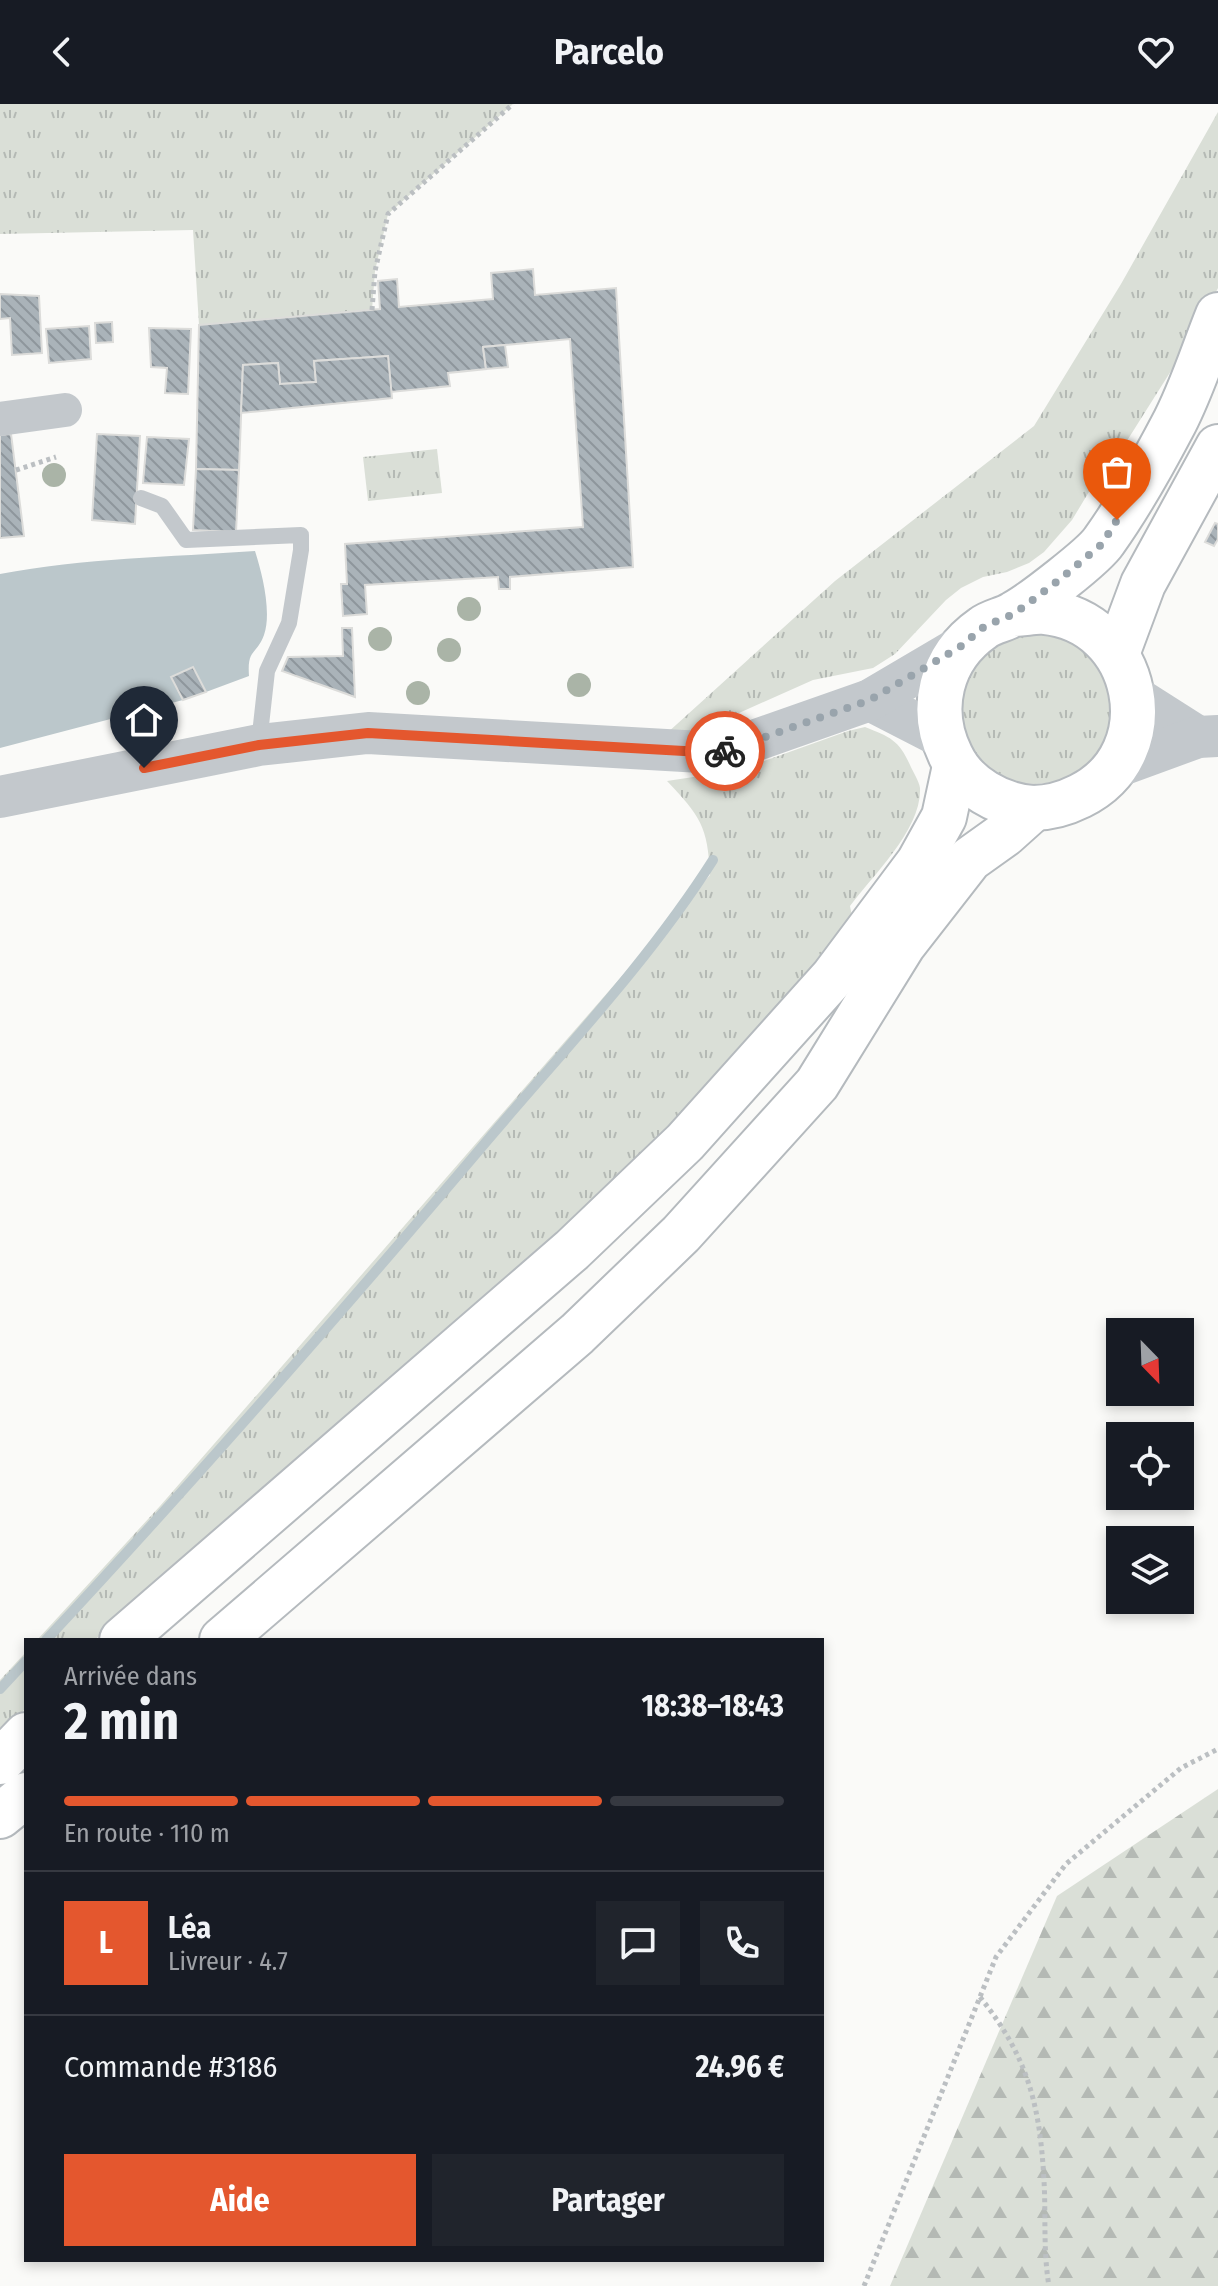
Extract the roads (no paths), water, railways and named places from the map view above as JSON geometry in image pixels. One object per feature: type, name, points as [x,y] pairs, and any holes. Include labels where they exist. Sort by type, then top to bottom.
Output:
[{"type":"main road","points":[[124,1638],[572,1250],[685,1142],[833,977],[919,862],[944,817],[948,751],[938,706],[944,675],[960,647],[985,626],[1014,614],[1102,544],[1173,425],[1218,315]]},
{"type":"main road","points":[[1117,654],[1143,584],[1218,447]]},
{"type":"main road","points":[[948,751],[977,788],[1004,802],[1034,808],[1066,803],[1094,790],[1116,767],[1130,740],[1134,710],[1130,681],[1117,654],[1097,633],[1072,618],[1043,612],[1014,614]]},
{"type":"main road","points":[[224,1638],[577,1334],[681,1234],[817,1084],[903,945],[970,859],[1034,808]]},
{"type":"main road","points":[[0,1762],[24,1737]]},
{"type":"main road","points":[[0,1816],[24,1797]]},
{"type":"street","points":[[0,419],[65,410]]},
{"type":"street","points":[[0,797],[259,745],[368,733],[719,753],[870,700],[960,647]]},
{"type":"street","points":[[1132,695],[1211,737]]},
{"type":"street","points":[[870,700],[948,751]]},
{"type":"street","points":[[1116,767],[1211,737]]},
{"type":"lane","points":[[141,498],[162,506],[186,540],[301,535],[289,623],[267,671],[259,745]]},
{"type":"waterway","points":[[48,1638],[269,1394],[575,1039],[661,934],[713,860]]},
{"type":"waterway","points":[[0,1689],[24,1663]]}]
